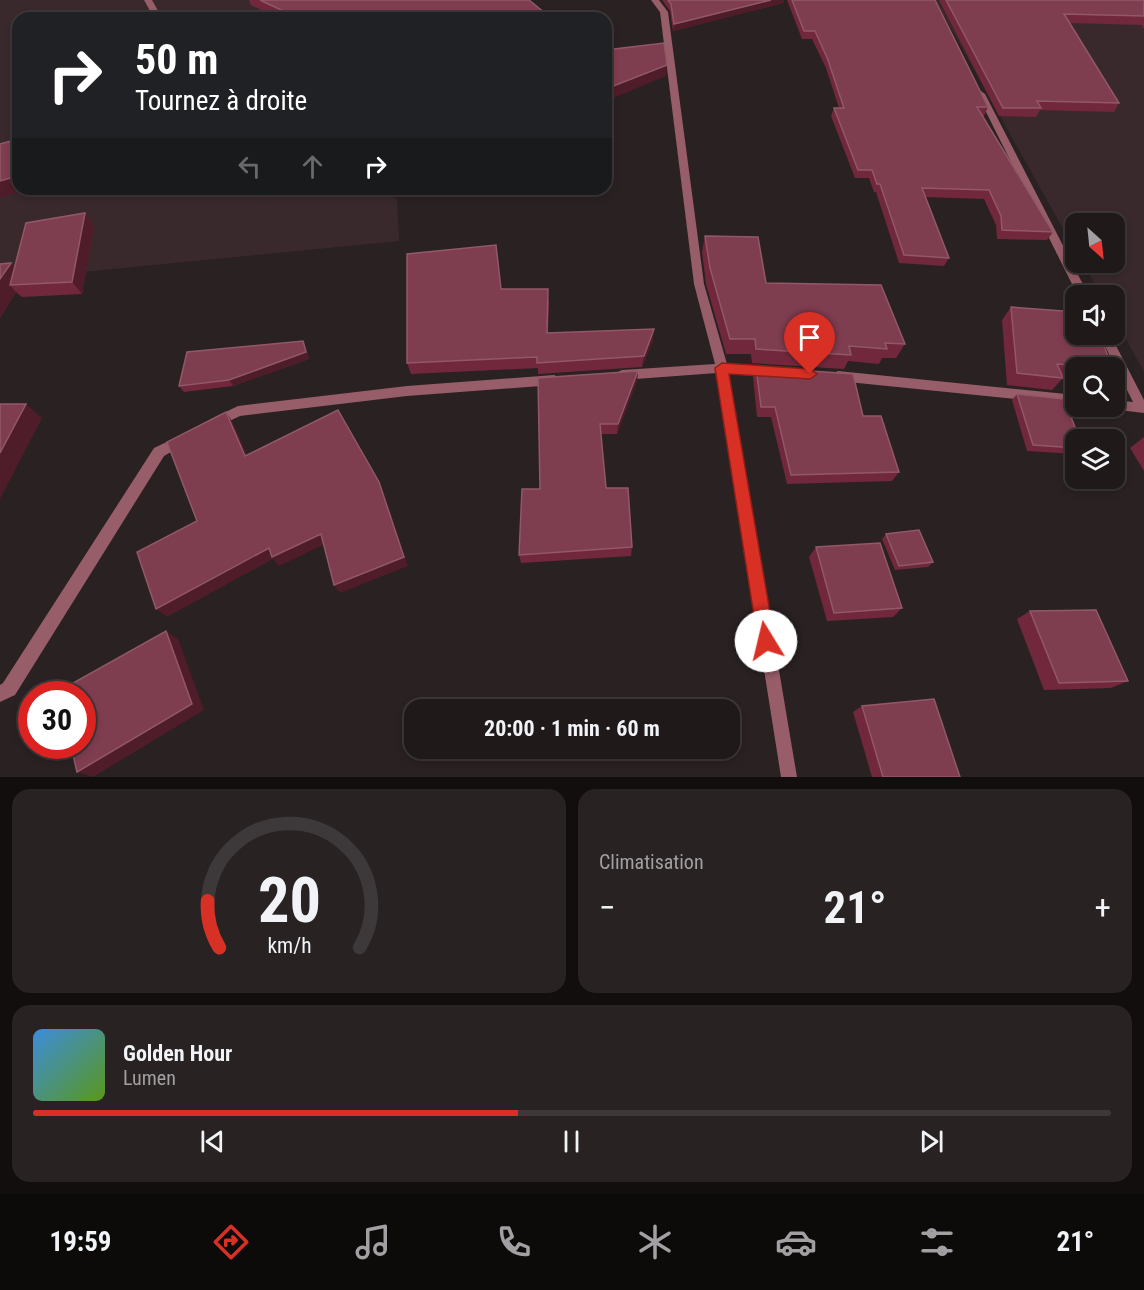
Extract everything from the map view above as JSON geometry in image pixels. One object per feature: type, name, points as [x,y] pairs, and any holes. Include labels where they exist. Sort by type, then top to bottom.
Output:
[{"type":"street","points":[[655,0],[664,12],[699,284],[722,368],[789,777]]},
{"type":"street","points":[[975,84],[1078,285]]},
{"type":"street","points":[[1110,345],[1143,408]]},
{"type":"street","points":[[605,376],[722,368],[781,372]]},
{"type":"street","points":[[828,375],[898,380],[1065,399]]},
{"type":"street","points":[[0,694],[9,689],[159,452],[238,411],[407,391],[570,379]]},
{"type":"street","points":[[1125,406],[1143,408]]},
{"type":"shaded area","points":[[0,0],[399,0],[402,12],[12,12],[12,195],[393,195],[397,200],[399,241],[0,280]]},
{"type":"shaded area","points":[[935,0],[1144,0],[1144,372],[1125,337],[1125,285],[1095,285],[1089,273],[1125,273],[1125,213],[1065,213],[1065,232]]},
{"type":"building","points":[[260,0],[529,0],[544,12],[285,12]]},
{"type":"building","points":[[668,0],[771,0],[674,24],[671,4]]},
{"type":"building","points":[[792,0],[935,0],[988,107],[977,107],[1053,232],[1002,230],[1001,216],[989,190],[922,188],[949,258],[904,255],[880,184],[877,184],[872,170],[858,170],[834,108],[844,108],[828,60],[815,31],[804,31]]},
{"type":"building","points":[[946,0],[1144,0],[1144,16],[1064,14],[1119,103],[1037,101],[1041,108],[1003,108]]},
{"type":"building","points":[[664,43],[667,65],[612,87],[612,49]]},
{"type":"building","points":[[12,141],[12,178],[0,181],[0,144]]},
{"type":"building","points":[[85,213],[72,282],[10,285],[26,223]]},
{"type":"building","points":[[705,236],[758,237],[766,283],[881,285],[905,344],[885,343],[887,349],[849,346],[851,355],[756,349],[755,339],[730,339],[710,268]]},
{"type":"building","points":[[496,245],[501,289],[548,289],[547,333],[654,329],[644,356],[537,363],[537,357],[407,363],[407,254]]},
{"type":"building","points":[[11,263],[0,279],[0,264]]},
{"type":"building","points":[[1011,307],[1065,311],[1065,345],[1104,345],[1108,357],[1065,357],[1065,365],[1057,364],[1063,378],[1017,373]]},
{"type":"building","points":[[303,341],[306,352],[229,380],[179,386],[187,352]]},
{"type":"building","points":[[756,367],[853,374],[863,416],[881,416],[899,472],[791,475],[775,407],[761,407]]},
{"type":"building","points":[[638,371],[618,424],[600,424],[606,488],[628,488],[632,547],[519,555],[522,489],[540,489],[538,378]]},
{"type":"building","points":[[1017,394],[1064,399],[1065,417],[1071,417],[1076,429],[1065,429],[1065,447],[1033,445]]},
{"type":"building","points":[[0,404],[26,404],[0,453]]},
{"type":"building","points":[[338,410],[379,482],[404,557],[334,585],[321,534],[272,557],[269,548],[156,609],[137,552],[197,521],[167,442],[226,412],[245,456]]},
{"type":"building","points":[[919,530],[933,562],[899,566],[886,534]]},
{"type":"building","points":[[880,543],[902,608],[834,613],[816,547]]},
{"type":"building","points":[[1096,610],[1128,681],[1059,683],[1030,611]]},
{"type":"building","points":[[166,631],[192,704],[77,772],[74,759],[96,759],[96,681],[77,681]]},
{"type":"building","points":[[934,699],[960,777],[883,777],[862,706]]},
{"type":"route","points":[[766,641],[722,368],[810,374]]}]
